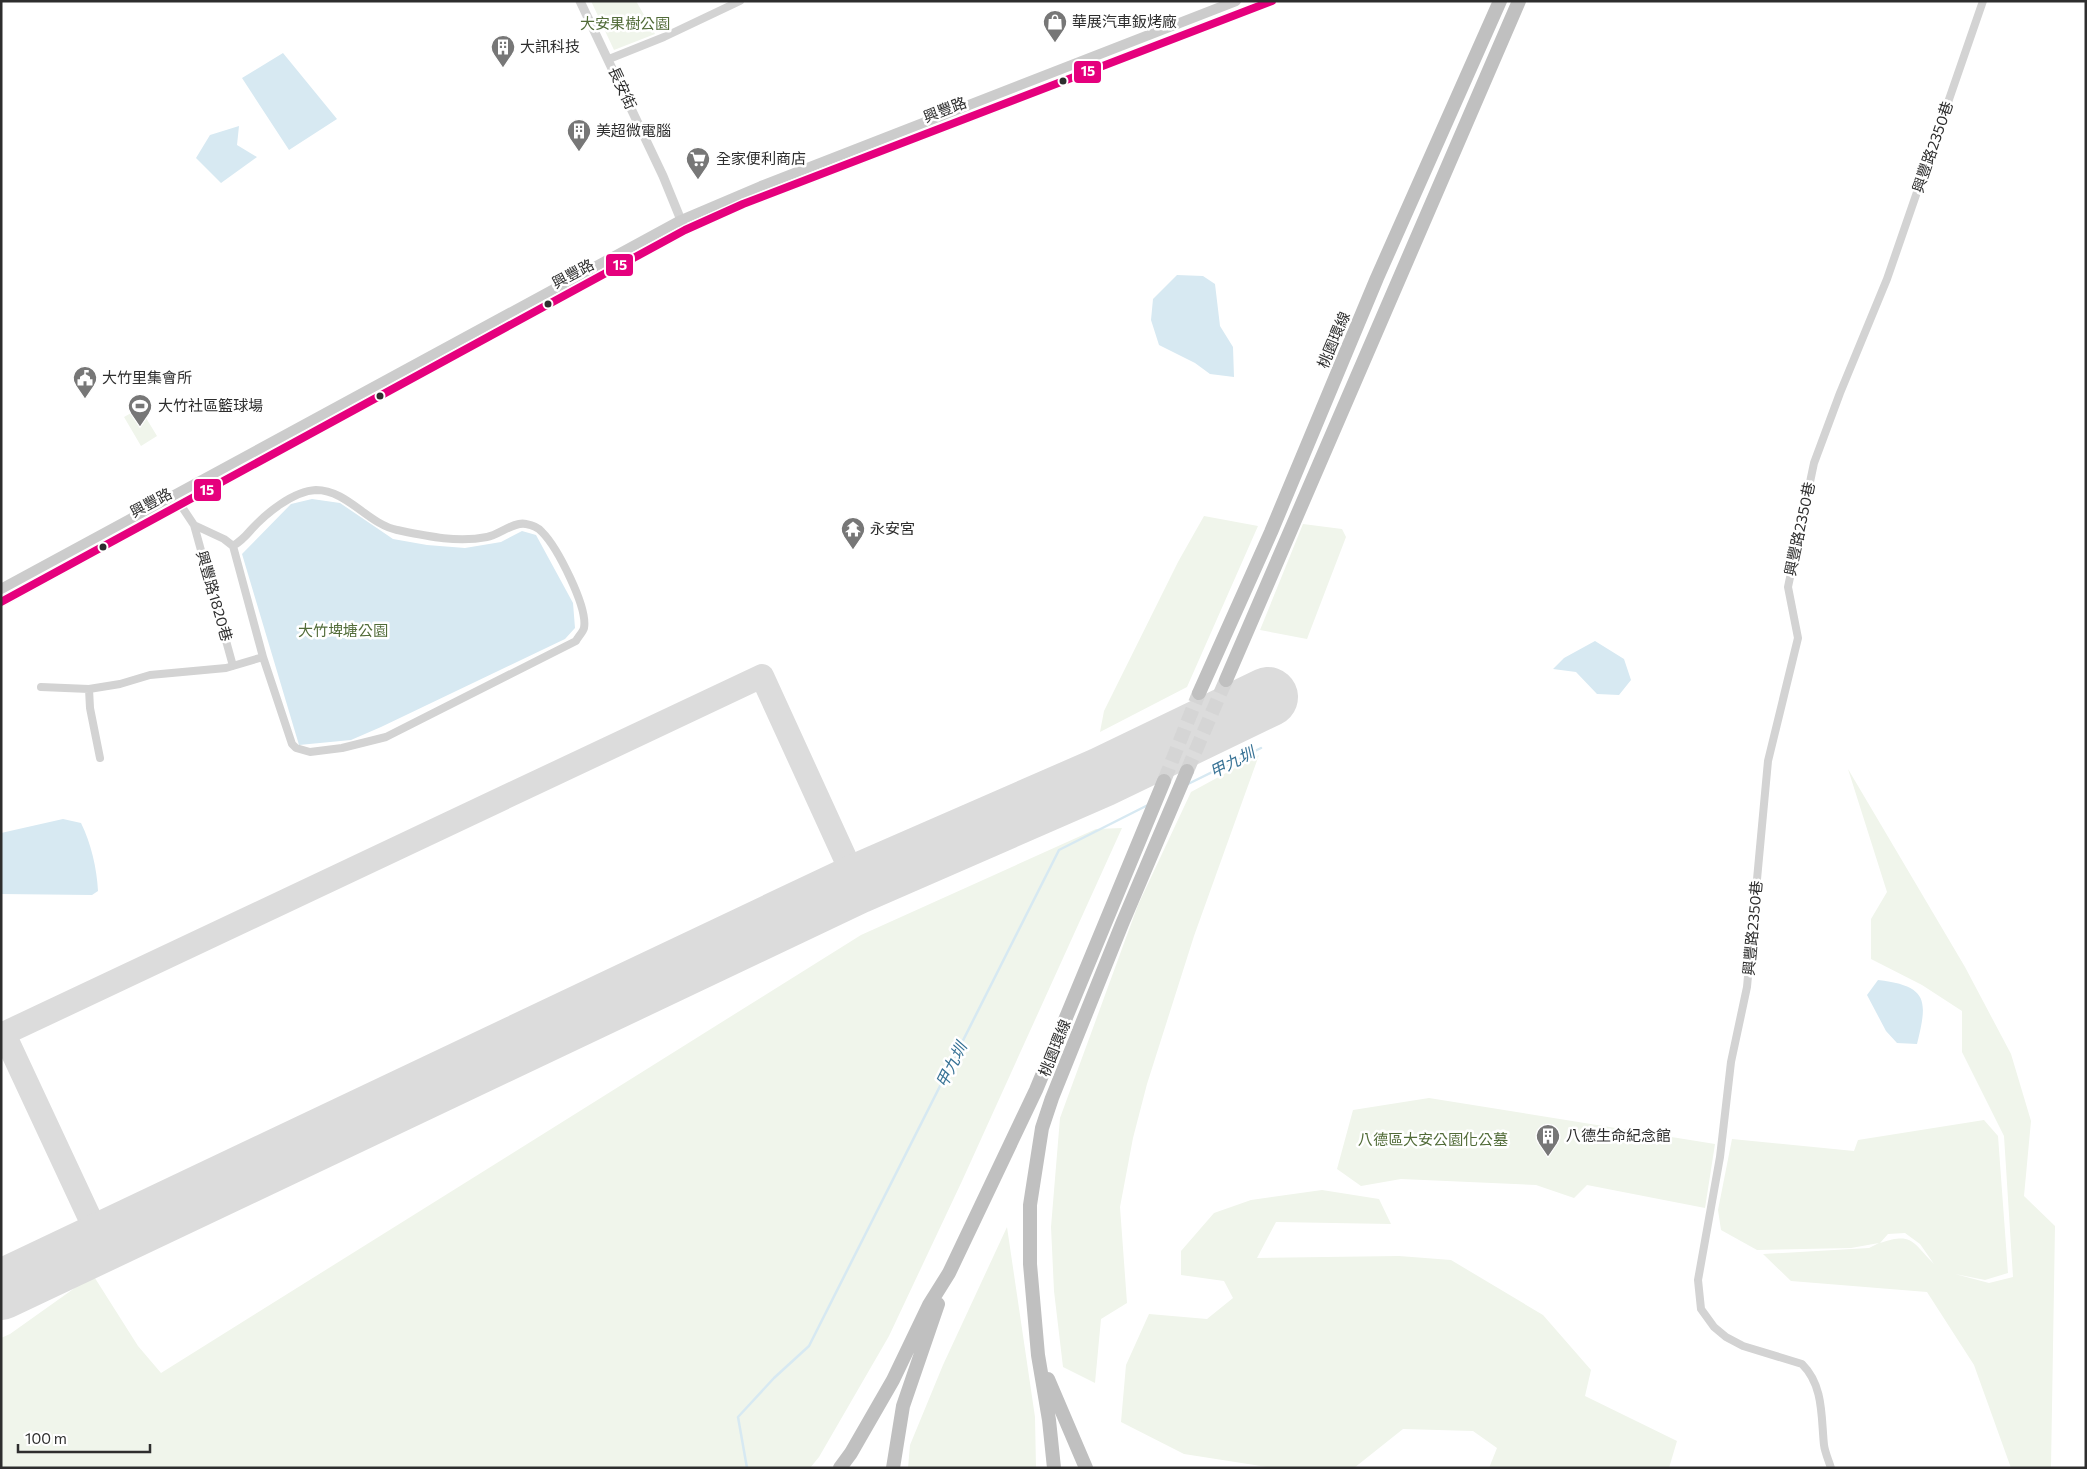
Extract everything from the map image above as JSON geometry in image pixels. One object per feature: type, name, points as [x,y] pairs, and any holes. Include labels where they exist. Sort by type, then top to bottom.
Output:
[{"type":"highway","name":"桃園環線","points":[[1199,693],[1271,532],[1377,278],[1500,1]]},
{"type":"highway","points":[[1226,680],[1519,1]]},
{"type":"highway","name":"桃園環線","points":[[1038,1355],[1030,1264],[1030,1205],[1042,1128],[1056,1089],[1187,771]]},
{"type":"highway","name":"桃園環線","points":[[949,1273],[1036,1090],[1164,781]]},
{"type":"highway","points":[[840,1468],[893,1380],[929,1305],[949,1273]]},
{"type":"highway","points":[[893,1468],[903,1406],[949,1273]]},
{"type":"highway","points":[[1038,1355],[1049,1420],[1054,1468]]},
{"type":"highway","points":[[1038,1355],[1086,1468]]},
{"type":"main road","name":"興豐路","points":[[1,589],[683,225],[761,186],[1236,1]]},
{"type":"main road","name":"興豐路","points":[[1,602],[683,225],[780,190],[1272,1]]},
{"type":"street","name":"長安街","points":[[580,1],[663,176],[683,225]]},
{"type":"street","points":[[609,59],[664,37],[740,1]]},
{"type":"street","name":"興豐路2350巷","points":[[1831,1468],[1824,1448],[1822,1408],[1816,1385],[1809,1371],[1802,1364],[1743,1346],[1726,1337],[1714,1327],[1701,1309],[1698,1280],[1720,1157],[1731,1062],[1747,987],[1768,761],[1798,638],[1788,587],[1796,541],[1814,463],[1886,279],[1983,1]]},
{"type":"street","points":[[180,504],[194,525],[224,539],[233,546],[263,657],[292,744],[296,748],[310,752],[342,748],[386,737],[576,641],[584,628],[582,607],[575,588],[547,538],[535,526],[522,523],[488,537],[451,540],[394,529],[332,493],[317,490],[299,492],[277,506],[244,539],[233,546]]},
{"type":"street","name":"興豐路1820巷","points":[[194,525],[234,666]]},
{"type":"street","points":[[41,687],[89,689],[120,684],[150,675],[234,666],[263,657]]},
{"type":"street","points":[[89,689],[90,708],[100,758]]},
{"type":"green space","name":"大安果樹公園","points":[[591,1],[636,1],[655,34],[614,50]]},
{"type":"green space","name":"大竹社區籃球場","points":[[140,408],[157,436],[141,446],[124,417]]},
{"type":"green space","points":[[1204,516],[1258,526],[1187,687],[1100,732],[1104,711],[1178,562]]},
{"type":"green space","points":[[1303,524],[1342,529],[1346,537],[1307,639],[1260,630]]},
{"type":"green space","points":[[1259,755],[1194,936],[1147,1084],[1133,1138],[1120,1207],[1127,1303],[1101,1319],[1095,1383],[1063,1367],[1054,1291],[1051,1227],[1060,1118],[1138,905],[1191,792]]},
{"type":"green space","points":[[1848,769],[1965,967],[2011,1054],[2031,1121],[2024,1196],[2055,1226],[2051,1468],[2011,1468],[1974,1365],[1927,1292],[1791,1281],[1763,1254],[1869,1248],[1879,1243],[1851,1248],[1757,1250],[1721,1230],[1718,1210],[1732,1139],[1854,1151],[1858,1140],[1984,1120],[1998,1136],[2008,1273],[1985,1280],[1955,1274],[1989,1283],[2013,1277],[2004,1136],[1962,1052],[1962,1011],[1922,985],[1871,959],[1871,919],[1887,892]],"holes":[[[1905,1233],[1920,1244],[1934,1264],[1916,1245],[1906,1239],[1880,1243],[1888,1234]]]},
{"type":"green space","points":[[1122,828],[962,1181],[889,1336],[819,1457],[810,1468],[1,1468],[1,1338],[10,1334],[93,1275],[138,1346],[161,1373],[861,935],[1096,829]]},
{"type":"green space","name":"八德區大安公園化公墓","points":[[1429,1098],[1715,1144],[1705,1208],[1587,1185],[1574,1198],[1536,1185],[1401,1179],[1361,1186],[1337,1169],[1353,1110]]},
{"type":"green space","points":[[1322,1190],[1379,1199],[1391,1224],[1276,1222],[1257,1258],[1399,1256],[1451,1260],[1543,1315],[1591,1370],[1585,1396],[1677,1441],[1669,1468],[1489,1468],[1497,1448],[1473,1431],[1403,1429],[1354,1468],[1274,1468],[1184,1454],[1121,1422],[1126,1365],[1149,1314],[1207,1319],[1233,1298],[1224,1281],[1181,1275],[1181,1251],[1214,1213],[1251,1200]]},
{"type":"green space","points":[[1007,1227],[1035,1417],[1036,1468],[908,1468],[910,1445],[943,1365]]},
{"type":"shaded area","points":[[283,53],[337,119],[289,150],[242,78]]},
{"type":"shaded area","points":[[239,126],[237,145],[257,157],[221,183],[196,158],[210,135]]},
{"type":"shaded area","points":[[1177,275],[1203,276],[1215,284],[1220,326],[1233,347],[1234,377],[1210,374],[1195,363],[1159,345],[1151,320],[1153,299]]},
{"type":"shaded area","name":"大竹埤塘公園","points":[[312,499],[340,503],[393,539],[427,545],[465,548],[501,542],[522,531],[536,535],[573,603],[575,628],[565,639],[351,740],[299,745],[242,554],[291,504]]},
{"type":"shaded area","points":[[1595,641],[1624,659],[1631,680],[1619,695],[1597,694],[1576,672],[1553,669],[1564,658]]},
{"type":"shaded area","points":[[63,819],[81,823],[93,856],[98,891],[92,895],[1,894],[1,833]]},
{"type":"shaded area","points":[[1878,980],[1907,986],[1915,991],[1920,998],[1923,1006],[1923,1016],[1917,1044],[1897,1043],[1886,1031],[1867,995]]},
{"type":"waterway","name":"甲九圳","points":[[1186,785],[1261,748]]},
{"type":"waterway","name":"甲九圳","points":[[747,1468],[738,1417],[774,1378],[809,1346],[1059,850],[1148,805]]},
{"type":"taxiway","points":[[1,1035],[762,676],[857,884]]},
{"type":"taxiway","points":[[4,1034],[101,1242]]},
{"type":"runway","points":[[1,1290],[857,884],[1102,777],[1268,697]]},
{"type":"tunnel","points":[[1187,771],[1226,680]]},
{"type":"tunnel","points":[[1164,781],[1199,693]]},
{"type":"transit line","name":"15","points":[[1,602],[685,230],[743,204],[1272,1]]},
{"type":"place","name":"華展汽車鈑烤廠","points":[[1055,43]]},
{"type":"place","name":"大訊科技","points":[[503,68]]},
{"type":"place","name":"美超微電腦","points":[[579,152]]},
{"type":"place","name":"全家便利商店","points":[[698,180]]},
{"type":"place","name":"大竹里集會所","points":[[85,399]]},
{"type":"place","name":"大竹社區籃球場","points":[[140,427]]},
{"type":"place","name":"永安宮","points":[[853,550]]},
{"type":"place","name":"八德生命紀念館","points":[[1548,1157]]}]
